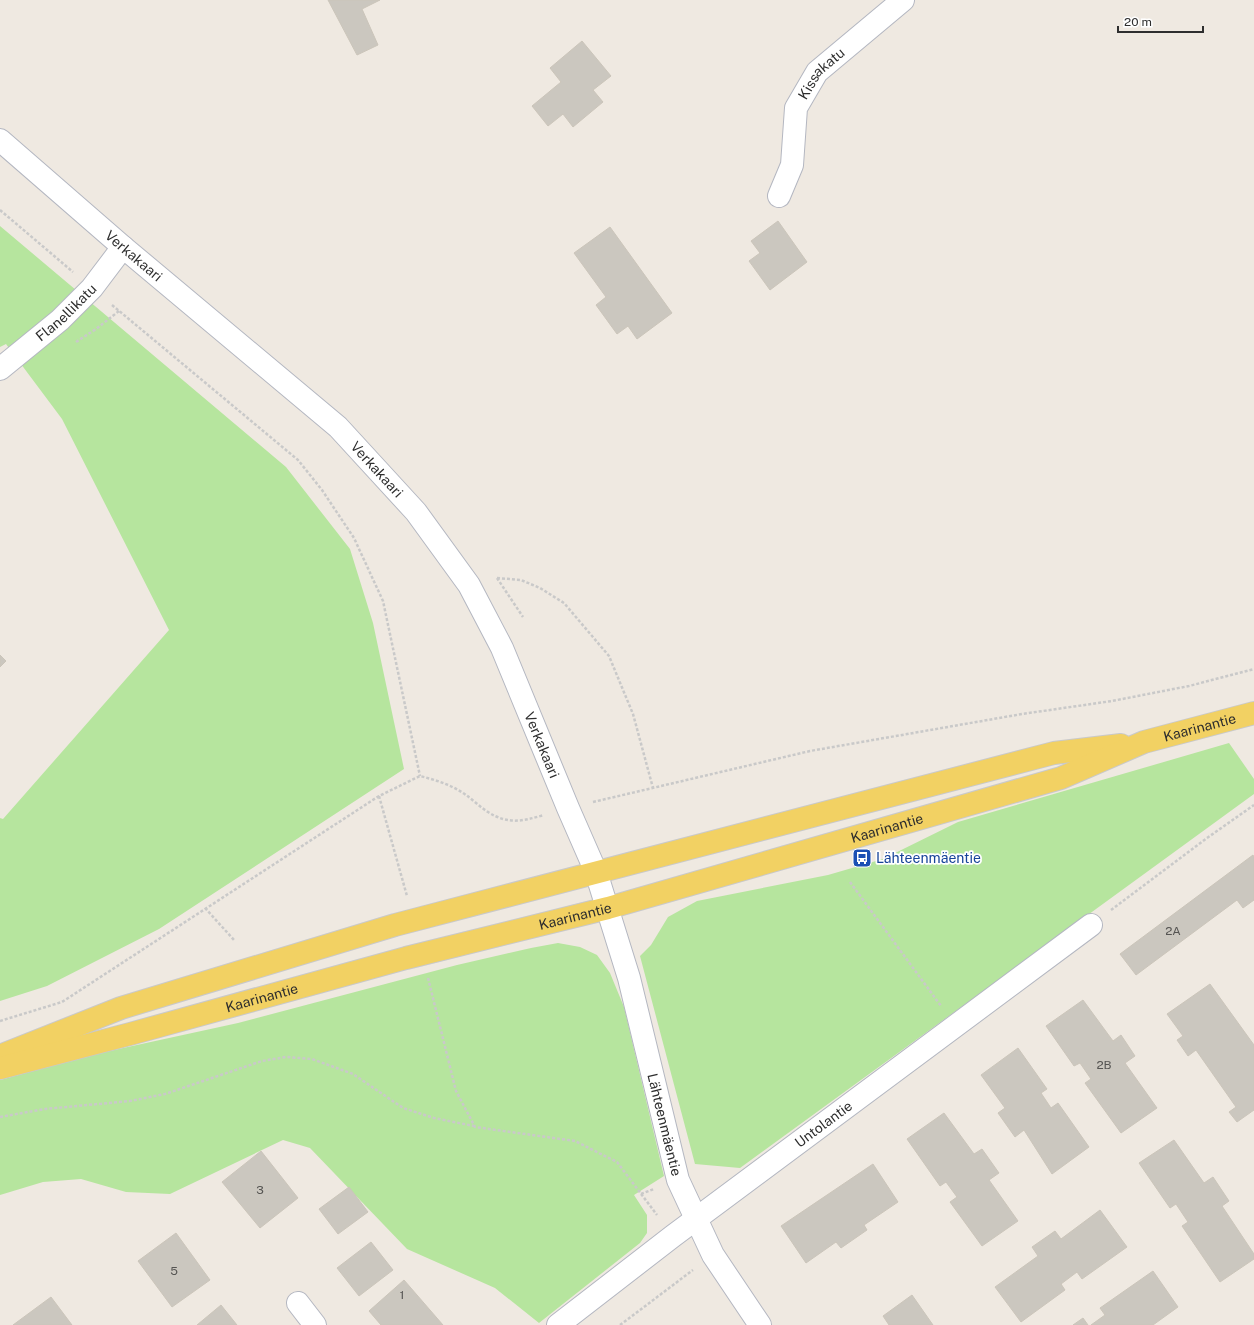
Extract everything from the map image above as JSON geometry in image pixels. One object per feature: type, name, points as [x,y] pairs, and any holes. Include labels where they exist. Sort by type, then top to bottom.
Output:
[{"type":"main road","name":"Kaarinantie","points":[[0,1056],[121,1008],[395,925],[1054,753],[1144,742],[1254,713]]},
{"type":"main road","name":"Kaarinantie","points":[[0,1068],[406,958],[608,908],[1061,778],[1144,742]]},
{"type":"street","name":"Kissakatu","points":[[779,196],[792,165],[796,108],[817,72],[903,0]]},
{"type":"street","name":"Verkakaari","points":[[0,140],[123,247],[338,427],[416,512],[469,585],[502,648],[596,872],[608,908]]},
{"type":"street","name":"Flanellikatu","points":[[0,369],[60,320],[92,288],[123,247]]},
{"type":"street","name":"Lähteenmäentie","points":[[608,908],[629,978],[678,1180],[713,1255],[760,1325]]},
{"type":"street","name":"Untolantie","points":[[558,1325],[673,1236],[1091,925]]},
{"type":"street","points":[[298,1303],[315,1325]]},
{"type":"path","points":[[0,210],[298,460],[322,490],[354,538],[383,601],[420,776],[379,796],[62,1002],[0,1021]]},
{"type":"path","points":[[523,617],[497,578],[521,580],[540,588],[564,603],[609,656],[634,714],[653,788]]},
{"type":"path","points":[[734,770],[810,751],[1022,714],[1127,698],[1189,686],[1254,669]]},
{"type":"path","points":[[379,796],[408,899]]},
{"type":"path","points":[[1091,925],[1207,838],[1254,806]]},
{"type":"path","points":[[850,882],[955,1026]]},
{"type":"path","points":[[206,908],[234,940]]},
{"type":"path","points":[[427,974],[456,1091],[475,1126]]},
{"type":"path","points":[[0,1117],[45,1109],[130,1101],[165,1094],[262,1061],[286,1057],[312,1059],[353,1074],[403,1108],[434,1118],[475,1126],[575,1141],[617,1162],[673,1236]]},
{"type":"path","points":[[620,1325],[713,1255]]},
{"type":"green space","points":[[0,226],[286,467],[350,549],[373,623],[404,769],[159,929],[47,986],[0,1001],[0,818],[3,819],[169,630],[62,419],[6,344],[0,347]]},
{"type":"green space","points":[[1229,743],[1254,779],[1254,794],[740,1168],[695,1164],[640,956],[651,945],[668,917],[697,901],[828,875],[883,859],[958,822]]},
{"type":"green space","points":[[558,943],[580,947],[597,955],[610,973],[624,1007],[664,1176],[634,1195],[647,1215],[647,1233],[640,1243],[539,1323],[495,1288],[407,1249],[310,1148],[283,1140],[170,1194],[126,1192],[81,1179],[43,1182],[0,1195],[0,1080],[91,1055],[238,1023],[457,965]]},
{"type":"building","points":[[328,0],[380,0],[362,9],[378,45],[357,55]]},
{"type":"building","points":[[582,41],[611,76],[593,90],[603,102],[573,127],[563,114],[548,126],[532,106],[561,82],[550,68]]},
{"type":"building","points":[[778,221],[807,262],[770,290],[749,261],[760,253],[751,241]]},
{"type":"building","points":[[610,227],[672,313],[637,339],[628,326],[617,334],[596,305],[606,297],[574,253]]},
{"type":"building","points":[[0,655],[6,661],[0,667]]},
{"type":"building","points":[[1253,855],[1254,900],[1243,908],[1237,900],[1136,975],[1120,954]]},
{"type":"building","points":[[1210,984],[1254,1045],[1254,1110],[1237,1122],[1229,1112],[1236,1107],[1196,1050],[1188,1056],[1177,1040],[1183,1036],[1167,1014]]},
{"type":"building","points":[[1083,1000],[1113,1041],[1121,1035],[1135,1056],[1125,1063],[1157,1108],[1121,1133],[1085,1083],[1091,1079],[1080,1063],[1074,1066],[1046,1026]]},
{"type":"building","points":[[1018,1048],[1047,1089],[1041,1093],[1051,1108],[1058,1103],[1089,1147],[1052,1174],[1024,1130],[1015,1137],[998,1113],[1005,1108],[981,1075]]},
{"type":"building","points":[[944,1113],[974,1154],[982,1149],[999,1173],[989,1180],[1018,1221],[982,1246],[950,1202],[957,1197],[946,1182],[940,1186],[907,1139]]},
{"type":"building","points":[[1174,1140],[1204,1183],[1213,1177],[1229,1201],[1222,1206],[1254,1254],[1254,1259],[1220,1282],[1182,1226],[1188,1222],[1176,1204],[1170,1208],[1139,1163]]},
{"type":"building","points":[[261,1151],[298,1198],[260,1228],[222,1182]]},
{"type":"building","points":[[873,1164],[898,1202],[864,1225],[867,1230],[841,1248],[836,1242],[806,1263],[781,1226]]},
{"type":"building","points":[[349,1187],[368,1212],[338,1234],[319,1209]]},
{"type":"building","points":[[1100,1210],[1127,1247],[1082,1279],[1077,1272],[1061,1284],[1065,1290],[1021,1322],[995,1287],[1038,1256],[1032,1247],[1055,1231],[1061,1239]]},
{"type":"building","points":[[176,1233],[210,1280],[172,1307],[138,1261]]},
{"type":"building","points":[[371,1242],[393,1270],[359,1296],[337,1268]]},
{"type":"building","points":[[1153,1271],[1178,1307],[1153,1325],[1091,1325],[1105,1315],[1100,1308]]},
{"type":"building","points":[[404,1280],[443,1325],[381,1325],[369,1311]]},
{"type":"building","points":[[912,1295],[933,1325],[889,1325],[883,1316]]},
{"type":"building","points":[[51,1297],[72,1325],[13,1325]]},
{"type":"building","points":[[221,1305],[237,1325],[197,1325]]},
{"type":"building","points":[[1083,1318],[1088,1325],[1073,1325]]},
{"type":"place","name":"Lähteenmäentie","points":[[862,858]]}]
